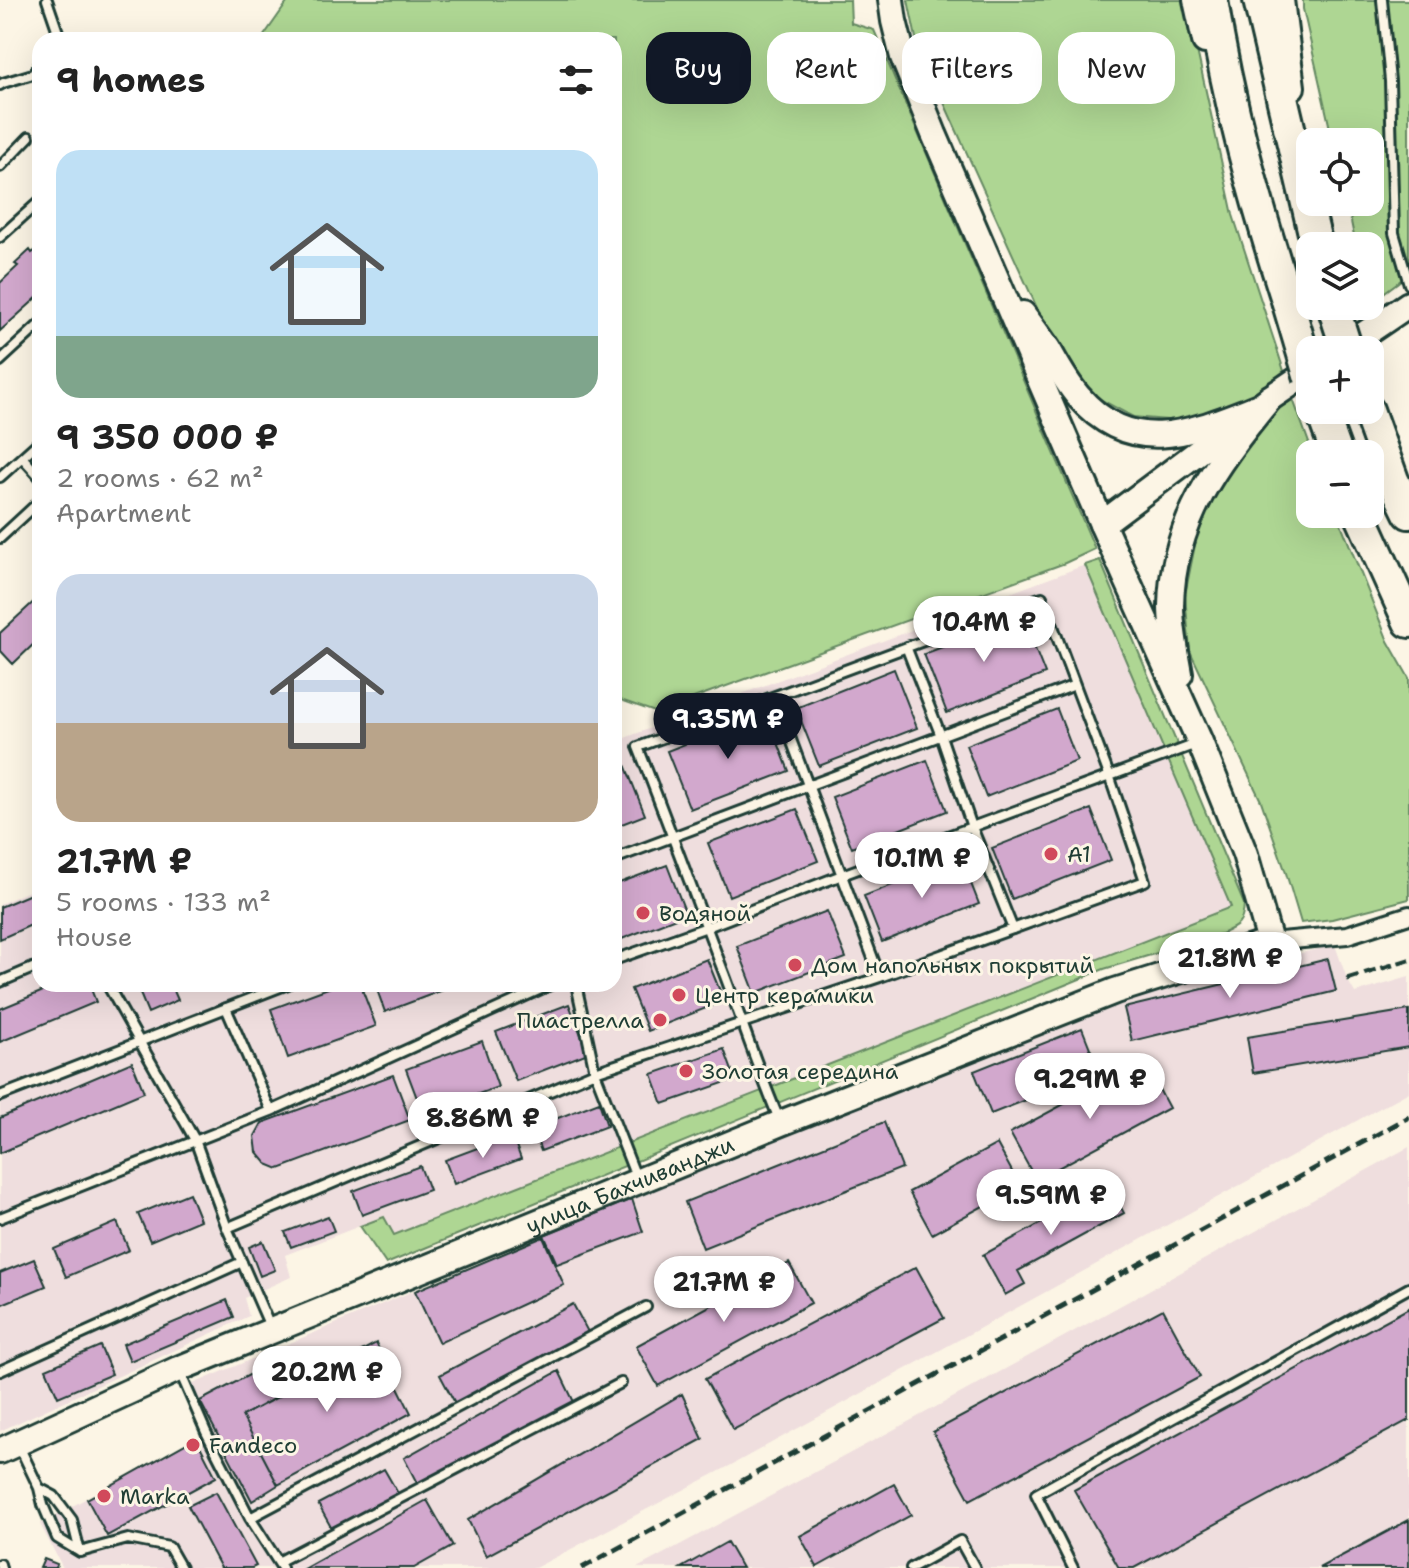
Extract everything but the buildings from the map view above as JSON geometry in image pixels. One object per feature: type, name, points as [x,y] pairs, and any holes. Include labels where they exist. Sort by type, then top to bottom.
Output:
[{"type":"highway","points":[[1212,0],[1222,62],[1247,168],[1298,336]]},
{"type":"highway","points":[[1259,0],[1296,161]]},
{"type":"highway","points":[[1373,424],[1393,480],[1409,513]]},
{"type":"highway","points":[[1366,528],[1409,622]]},
{"type":"main road","points":[[891,0],[903,57],[1102,524],[1200,742],[1245,854],[1270,942]]},
{"type":"main road","points":[[1196,0],[1209,65],[1247,168]]},
{"type":"main road","points":[[1281,0],[1294,97],[1296,161]]},
{"type":"main road","points":[[997,277],[1078,397],[1102,418],[1119,427],[1147,434],[1176,434],[1198,430],[1265,402]]},
{"type":"main road","points":[[1362,336],[1409,304]]},
{"type":"main road","points":[[1102,524],[1296,381]]},
{"type":"main road","points":[[1187,712],[1173,640],[1171,608],[1172,584],[1181,539],[1205,485],[1265,402]]},
{"type":"main road","name":"улица Бахчиванджи","points":[[8,1446],[178,1369],[781,1123],[1115,991],[1270,942]]},
{"type":"street","points":[[1270,942],[1347,935],[1409,915]]},
{"type":"lane","points":[[47,0],[58,32]]},
{"type":"lane","points":[[1382,0],[1390,81],[1394,233],[1409,284]]},
{"type":"lane","points":[[0,85],[32,74]]},
{"type":"lane","points":[[0,167],[29,137]]},
{"type":"lane","points":[[0,237],[32,208]]},
{"type":"lane","points":[[0,361],[32,331]]},
{"type":"lane","points":[[0,477],[32,448]]},
{"type":"lane","points":[[22,457],[32,468]]},
{"type":"lane","points":[[0,538],[32,508]]},
{"type":"lane","points":[[227,1228],[595,1072],[743,1024],[880,977],[1145,881],[1042,597],[638,747],[673,837],[743,1024],[781,1123]]},
{"type":"lane","points":[[907,649],[1013,929]]},
{"type":"lane","points":[[622,856],[1075,685]]},
{"type":"lane","points":[[775,697],[880,977]]},
{"type":"lane","points":[[622,957],[1200,742]]},
{"type":"lane","points":[[0,982],[32,968]]},
{"type":"lane","points":[[111,992],[195,1140],[227,1228],[273,1332]]},
{"type":"lane","points":[[0,1096],[267,992]]},
{"type":"lane","points":[[0,1218],[271,1111],[534,992]]},
{"type":"lane","points":[[578,992],[595,1072],[638,1183]]},
{"type":"lane","points":[[226,1008],[271,1111]]},
{"type":"lane","points":[[0,1371],[242,1262]]},
{"type":"lane","points":[[1073,1568],[1036,1494],[1409,1288]]},
{"type":"lane","points":[[250,1518],[646,1307]]},
{"type":"lane","points":[[178,1369],[250,1518],[280,1565],[621,1383]]},
{"type":"lane","points":[[8,1446],[39,1488],[57,1538],[80,1552],[128,1539],[169,1547],[181,1568]]},
{"type":"lane","points":[[39,1488],[54,1496],[72,1520],[80,1552]]},
{"type":"lane","points":[[911,1568],[960,1541],[975,1568]]},
{"type":"shaded area","points":[[1085,565],[1231,907],[394,1235],[383,1217],[285,1255],[291,1277],[244,1298],[249,1316],[0,1431],[0,904],[32,890],[32,992],[622,992],[622,739]]},
{"type":"shaded area","points":[[1335,945],[1355,993],[1409,977],[1409,1092],[735,1463],[535,1568],[63,1568],[40,1524],[206,1432],[186,1387],[1101,1000]]},
{"type":"shaded area","points":[[1409,1147],[1409,1568],[637,1568],[945,1402]]},
{"type":"green space","points":[[289,0],[850,0],[851,23],[875,32],[767,32],[767,104],[886,104],[886,58],[902,96],[902,104],[906,104],[1095,549],[1065,563],[655,712],[622,700],[622,32],[267,32]]},
{"type":"green space","points":[[908,0],[1186,0],[1233,215],[1284,371],[1241,405],[1190,422],[1133,417],[1094,396],[1066,372],[945,104],[1042,104],[1042,32],[915,32]]},
{"type":"green space","points":[[1303,0],[1409,0],[1409,274],[1384,293],[1384,232],[1353,232],[1350,216],[1384,216],[1384,128],[1330,128]]},
{"type":"green space","points":[[1290,391],[1296,407],[1296,424],[1302,424],[1308,440],[1296,440],[1296,528],[1343,528],[1388,641],[1409,678],[1409,899],[1332,919],[1301,923],[1261,801],[1190,651],[1185,595],[1198,530],[1219,474]]},
{"type":"green space","points":[[1100,560],[1244,904],[1239,924],[1221,934],[1104,969],[386,1264],[360,1226],[384,1217],[394,1235],[1231,907],[1085,565]]},
{"type":"railway","points":[[1347,979],[1409,960]]},
{"type":"railway","points":[[582,1568],[1409,1117]]},
{"type":"place","name":"A1","points":[[1051,854]]},
{"type":"place","name":"Водяной","points":[[643,913]]},
{"type":"place","name":"Дом напольных покрытий","points":[[795,965]]},
{"type":"place","name":"Центр керамики","points":[[679,995]]},
{"type":"place","name":"Пиастрелла","points":[[660,1020]]},
{"type":"place","name":"Золотая середина","points":[[686,1071]]},
{"type":"place","name":"Fandeco","points":[[193,1445]]},
{"type":"place","name":"Marka","points":[[104,1496]]}]
